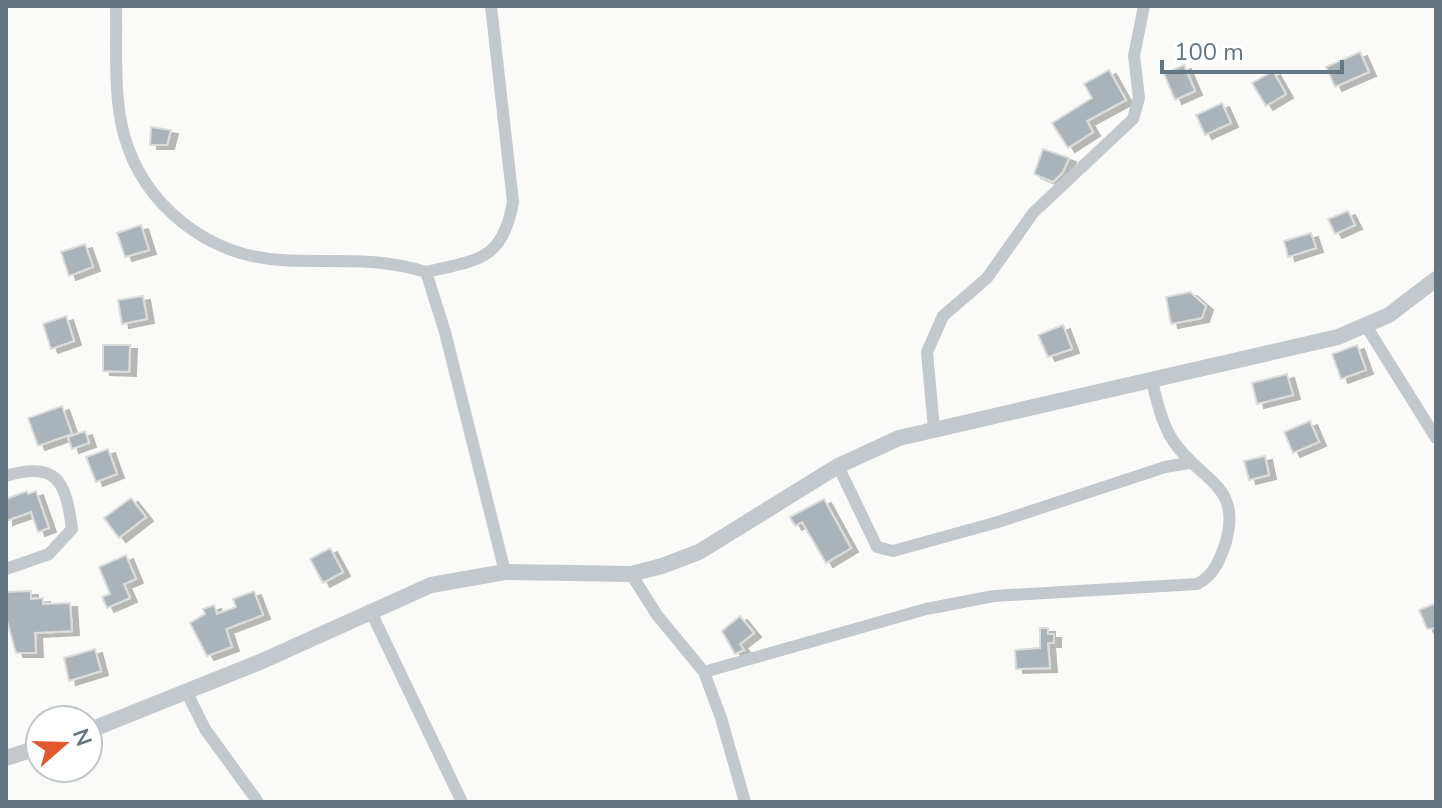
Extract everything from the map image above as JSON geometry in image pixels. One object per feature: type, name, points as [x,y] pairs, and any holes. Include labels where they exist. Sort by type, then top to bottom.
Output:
[{"type":"street","points":[[116,6],[124,135],[158,200],[182,222],[219,248],[241,256],[283,260],[374,260],[426,272],[476,261],[493,252],[510,222],[513,202],[491,6]]},
{"type":"street","points":[[934,429],[927,352],[937,326],[959,299],[987,278],[1033,213],[1133,119],[1139,98],[1134,56],[1144,6]]},
{"type":"street","points":[[426,272],[445,332],[505,572]]},
{"type":"street","points":[[104,724],[431,585],[505,572],[631,574],[699,552],[838,466],[899,438],[1338,337],[1399,308],[1436,279]]},
{"type":"street","points":[[1366,326],[1436,438]]},
{"type":"street","points":[[704,672],[926,609],[994,596],[1197,584],[1215,569],[1232,521],[1228,504],[1214,483],[1189,463],[1163,422],[1152,380]]},
{"type":"street","points":[[838,466],[877,547],[893,551],[998,522],[1165,467],[1189,463]]},
{"type":"street","points":[[6,476],[27,469],[44,470],[59,480],[68,497],[72,529],[49,554],[6,569]]},
{"type":"street","points":[[631,574],[657,615],[704,672],[745,802]]},
{"type":"street","points":[[370,610],[462,802]]},
{"type":"street","points":[[186,691],[205,729],[258,802]]},
{"type":"building","points":[[1360,52],[1369,72],[1335,87],[1326,67]]},
{"type":"building","points":[[1184,65],[1195,91],[1175,100],[1164,74]]},
{"type":"building","points":[[1109,70],[1126,100],[1087,121],[1093,132],[1068,148],[1052,123],[1092,98],[1084,84]]},
{"type":"building","points":[[1273,71],[1286,94],[1266,106],[1252,83]]},
{"type":"building","points":[[1222,103],[1231,123],[1205,135],[1196,115]]},
{"type":"building","points":[[151,127],[171,130],[167,145],[150,145]]},
{"type":"building","points":[[1043,149],[1069,158],[1063,172],[1053,182],[1034,174]]},
{"type":"building","points":[[1348,211],[1355,225],[1335,234],[1328,219]]},
{"type":"building","points":[[141,225],[149,250],[125,257],[117,233]]},
{"type":"building","points":[[1311,233],[1316,248],[1288,257],[1284,241]]},
{"type":"building","points":[[85,244],[93,267],[69,276],[61,252]]},
{"type":"building","points":[[1190,292],[1206,306],[1202,318],[1171,324],[1166,297]]},
{"type":"building","points":[[143,296],[147,319],[122,324],[118,300]]},
{"type":"building","points":[[66,316],[74,341],[51,349],[43,324]]},
{"type":"building","points":[[1063,325],[1072,349],[1048,357],[1038,335]]},
{"type":"building","points":[[103,345],[130,345],[129,372],[103,371]]},
{"type":"building","points":[[1357,345],[1366,370],[1341,379],[1332,354]]},
{"type":"building","points":[[1287,374],[1293,395],[1257,404],[1252,383]]},
{"type":"building","points":[[62,406],[72,434],[38,446],[28,418]]},
{"type":"building","points":[[1310,421],[1319,442],[1293,453],[1284,432]]},
{"type":"building","points":[[85,431],[89,443],[72,449],[68,437]]},
{"type":"building","points":[[108,449],[117,474],[96,482],[86,457]]},
{"type":"building","points":[[1265,456],[1269,475],[1249,480],[1244,461]]},
{"type":"building","points":[[27,491],[28,494],[36,491],[49,528],[38,532],[31,512],[6,521],[6,499]]},
{"type":"building","points":[[131,498],[146,517],[119,538],[104,518]]},
{"type":"building","points":[[824,499],[851,548],[826,563],[802,522],[795,526],[790,517]]},
{"type":"building","points":[[330,548],[343,572],[323,583],[310,559]]},
{"type":"building","points":[[126,555],[136,579],[124,584],[130,598],[107,608],[102,597],[110,594],[99,567]]},
{"type":"building","points":[[31,591],[31,599],[43,598],[43,604],[70,603],[72,631],[35,633],[36,653],[16,653],[7,621],[6,592]]},
{"type":"building","points":[[254,591],[263,615],[226,629],[232,647],[207,656],[190,623],[205,614],[203,609],[214,605],[217,614],[236,607],[233,599]]},
{"type":"building","points":[[1436,603],[1436,628],[1427,629],[1419,610]]},
{"type":"building","points":[[740,616],[754,633],[740,644],[744,650],[735,654],[722,631]]},
{"type":"building","points":[[1040,628],[1048,628],[1048,634],[1054,634],[1054,643],[1048,643],[1050,668],[1016,669],[1015,650],[1040,648]]},
{"type":"building","points":[[95,649],[101,671],[69,681],[64,658]]}]
